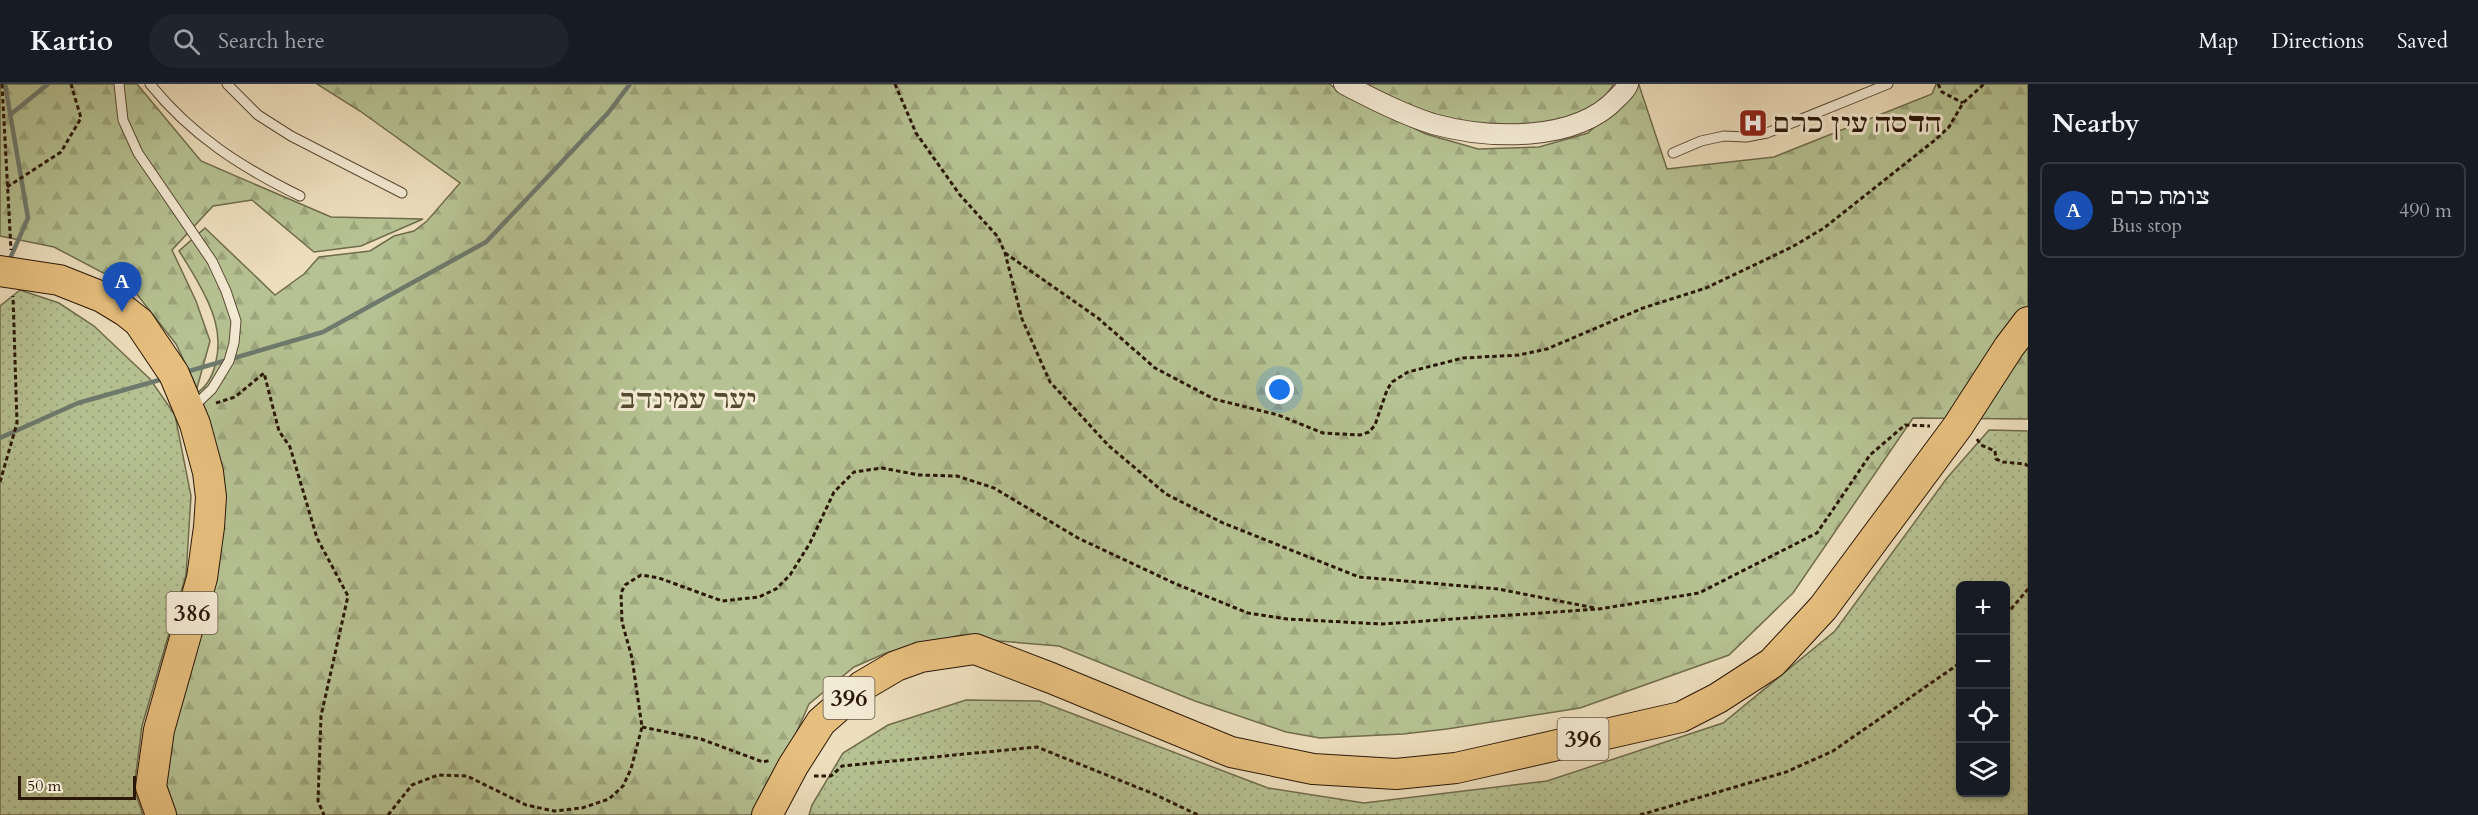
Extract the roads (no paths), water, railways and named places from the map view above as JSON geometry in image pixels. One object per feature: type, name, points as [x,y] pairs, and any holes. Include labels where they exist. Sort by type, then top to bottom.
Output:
[{"type":"main road","name":"386","points":[[4,275],[59,280],[102,297],[125,311],[139,322],[158,349],[174,374],[190,410],[208,472],[211,496],[209,527],[202,578],[159,729],[151,787],[161,815]]},
{"type":"main road","name":"396","points":[[773,814],[800,770],[842,718],[871,695],[916,672],[975,650],[1051,678],[1231,752],[1313,769],[1396,774],[1456,768],[1681,717],[1718,698],[1772,663],[1823,608],[1958,426],[2009,346],[2028,322]]},
{"type":"street","points":[[1344,84],[1390,107],[1433,124],[1478,132],[1535,134],[1584,122],[1607,109],[1629,84]]},
{"type":"lane","points":[[119,84],[123,120],[138,153],[212,261],[226,291],[236,321],[234,343],[229,361],[212,389],[190,410]]},
{"type":"lane","points":[[150,84],[182,119],[215,148],[252,172],[300,196]]},
{"type":"lane","points":[[227,84],[258,115],[291,136],[402,193]]},
{"type":"lane","points":[[1673,153],[1701,141],[1724,136],[1746,137],[1767,133],[1888,84]]},
{"type":"waterway","points":[[5,84],[28,218],[9,261]]},
{"type":"waterway","points":[[10,115],[48,84]]},
{"type":"waterway","points":[[186,372],[323,332],[486,242],[608,113],[630,84]]},
{"type":"waterway","points":[[0,438],[78,403],[163,379]]},
{"type":"place","name":"הדסה עין כרם","points":[[1753,123]]},
{"type":"place","name":"צומת כרם","points":[[122,312]]},
{"type":"park label","name":"יער עמינדב","points":[[688,399]]}]
